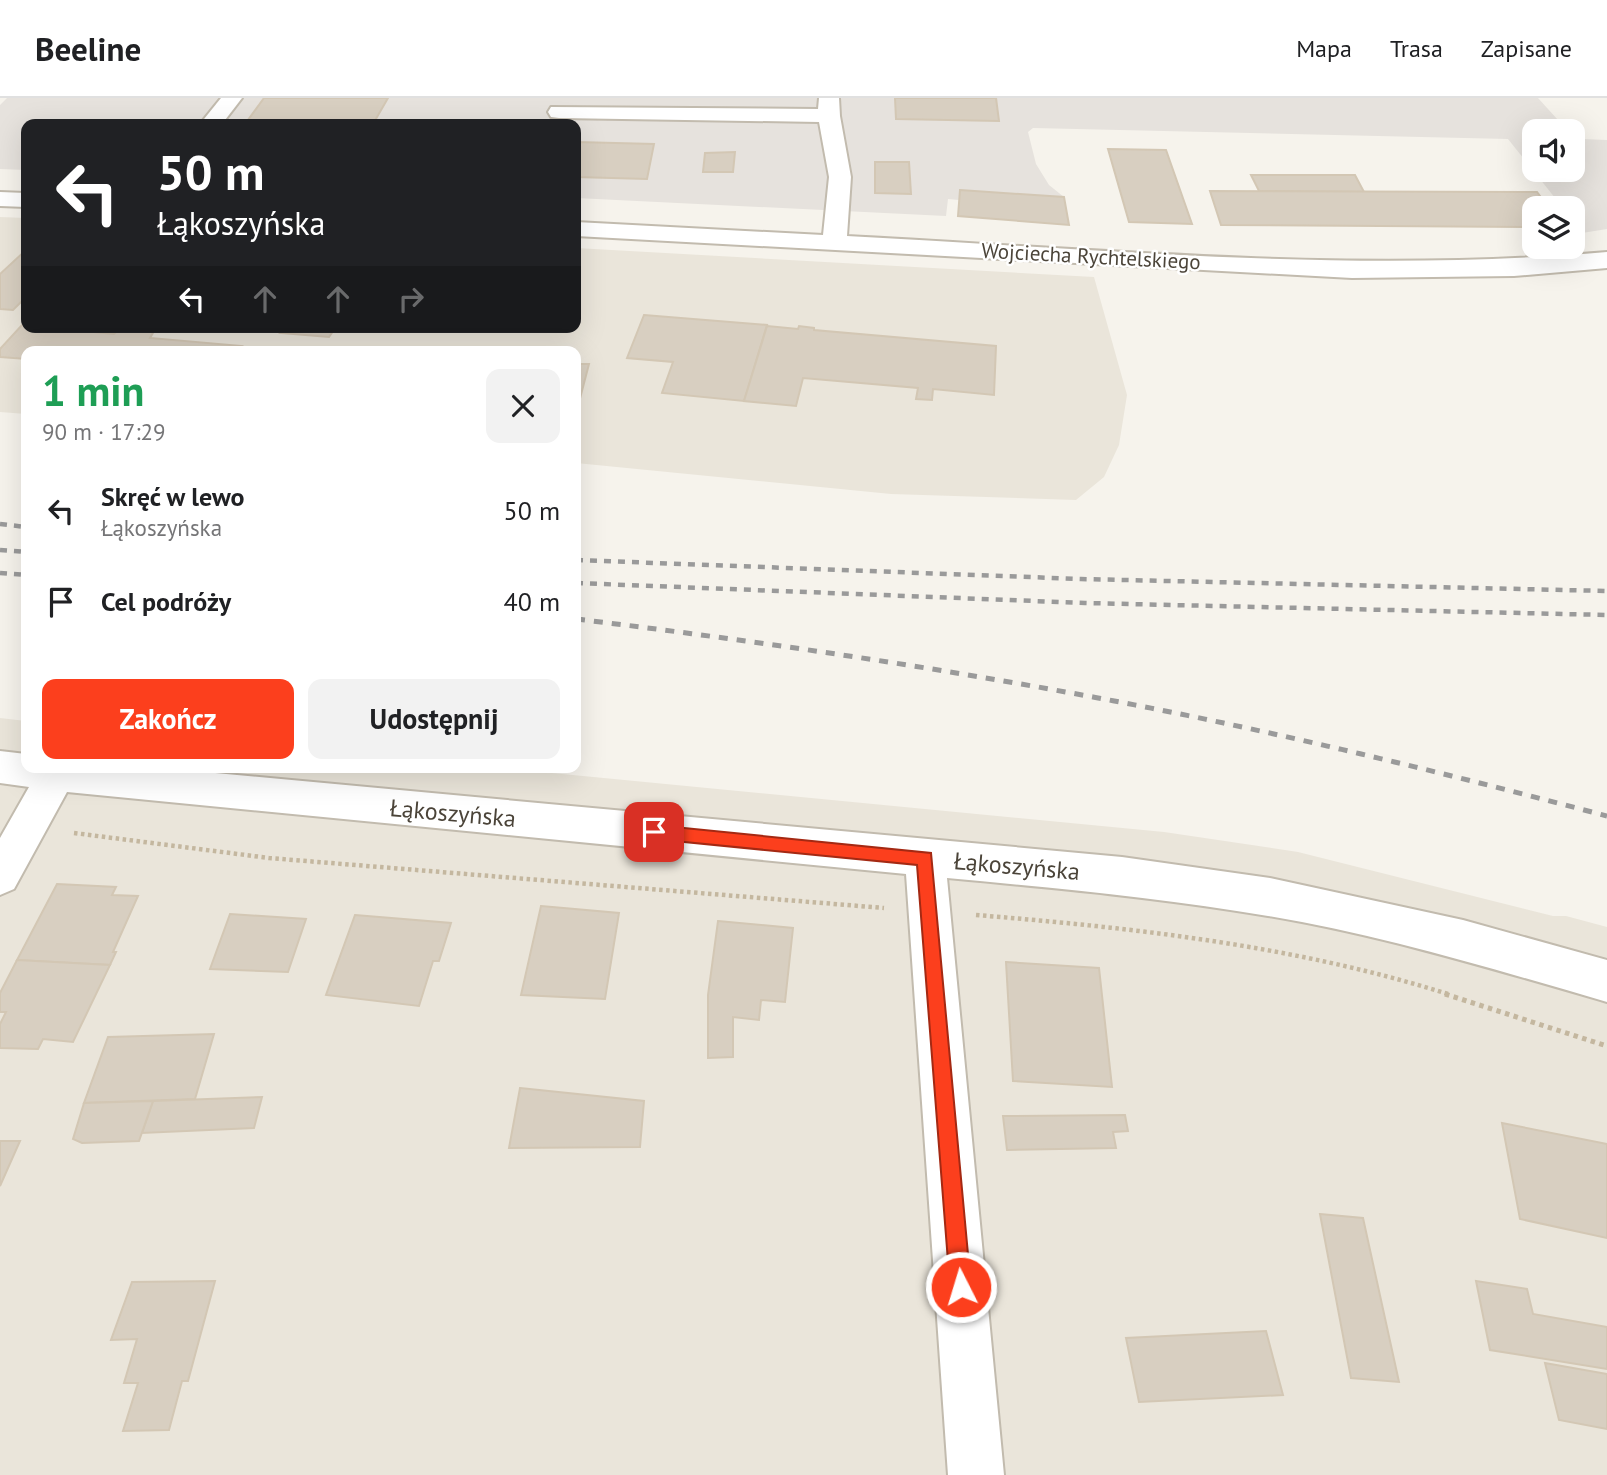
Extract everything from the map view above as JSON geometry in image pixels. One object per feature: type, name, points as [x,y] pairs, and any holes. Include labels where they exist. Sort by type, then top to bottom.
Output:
[{"type":"street","points":[[215,119],[232,98]]},
{"type":"street","points":[[559,111],[829,107],[840,177],[834,243]]},
{"type":"street","points":[[0,199],[21,200]]},
{"type":"street","name":"Wojciecha Rychtelskiego","points":[[581,229],[1352,270],[1514,268],[1607,260]]},
{"type":"street","name":"Łąkoszyńska","points":[[0,767],[21,770]]},
{"type":"street","name":"Łąkoszyńska","points":[[43,773],[1122,876],[1270,897],[1463,940],[1607,981]]},
{"type":"street","points":[[0,876],[57,775]]},
{"type":"street","points":[[925,858],[976,1475]]},
{"type":"path","points":[[28,827],[269,858],[1086,924],[1193,937],[1403,980],[1607,1046]]},
{"type":"shaded area","points":[[7,98],[1538,98],[1557,119],[1522,119],[1522,157],[1508,139],[1033,128],[1028,132],[1036,164],[1049,185],[1064,197],[961,190],[959,200],[948,199],[946,216],[581,198],[581,119],[21,119],[21,170],[0,169],[0,105]]},
{"type":"shaded area","points":[[1585,139],[1607,140],[1607,229],[1585,233],[1585,196],[1553,196],[1542,182],[1585,182]]},
{"type":"shaded area","points":[[0,217],[21,218],[21,333],[581,333],[581,248],[1094,277],[1127,395],[1119,445],[1104,477],[1076,500],[891,494],[581,463],[581,346],[21,346],[21,414],[0,412]]},
{"type":"shaded area","points":[[0,718],[21,720],[21,773],[553,773],[1164,832],[1298,852],[1607,927],[1607,1475],[0,1475]]},
{"type":"building","points":[[264,98],[388,98],[376,119],[249,119]]},
{"type":"building","points":[[895,98],[996,98],[999,121],[896,119]]},
{"type":"building","points":[[581,142],[654,144],[647,179],[581,177]]},
{"type":"building","points":[[1108,149],[1166,150],[1192,224],[1129,222]]},
{"type":"building","points":[[735,152],[733,172],[703,172],[705,153]]},
{"type":"building","points":[[875,162],[909,162],[911,194],[875,193]]},
{"type":"building","points":[[1251,175],[1355,175],[1364,192],[1259,191]]},
{"type":"building","points":[[960,190],[1064,197],[1069,225],[958,216]]},
{"type":"building","points":[[1210,191],[1537,192],[1540,196],[1522,196],[1522,227],[1221,225]]},
{"type":"building","points":[[21,255],[21,302],[13,310],[0,309],[0,274]]},
{"type":"building","points":[[644,315],[767,325],[744,401],[662,393],[673,362],[627,358]]},
{"type":"building","points":[[21,326],[21,333],[153,333],[150,338],[242,346],[21,346],[21,359],[0,357],[0,349]]},
{"type":"building","points":[[767,326],[798,329],[799,326],[814,330],[996,346],[994,395],[933,389],[932,400],[916,399],[918,388],[803,378],[796,406],[744,401]]},
{"type":"building","points":[[280,333],[332,333],[329,337]]},
{"type":"building","points":[[581,364],[589,364],[581,395]]},
{"type":"building","points":[[57,884],[116,887],[112,895],[138,896],[113,952],[116,952],[110,965],[17,960]]},
{"type":"building","points":[[541,906],[619,913],[605,999],[521,995]]},
{"type":"building","points":[[230,914],[306,919],[288,972],[210,969]]},
{"type":"building","points":[[355,915],[451,923],[439,961],[433,961],[419,1006],[326,995]]},
{"type":"building","points":[[718,921],[793,928],[785,1002],[761,1000],[759,1020],[733,1017],[733,1057],[708,1058],[708,995]]},
{"type":"building","points":[[17,960],[110,965],[73,1042],[43,1039],[38,1049],[0,1048],[0,1024],[6,1012],[0,1012],[0,993]]},
{"type":"building","points":[[1006,962],[1099,968],[1112,1087],[1013,1081]]},
{"type":"building","points":[[214,1034],[195,1099],[84,1103],[108,1037]]},
{"type":"building","points":[[520,1088],[644,1101],[640,1147],[509,1148]]},
{"type":"building","points":[[262,1097],[254,1128],[142,1133],[153,1101]]},
{"type":"building","points":[[153,1101],[139,1141],[82,1143],[73,1139],[84,1103]]},
{"type":"building","points":[[1125,1115],[1128,1131],[1113,1132],[1116,1148],[1007,1150],[1003,1116]]},
{"type":"building","points":[[1502,1123],[1607,1144],[1607,1238],[1520,1219]]},
{"type":"building","points":[[0,1141],[20,1141],[0,1186]]},
{"type":"building","points":[[1320,1214],[1363,1218],[1399,1382],[1351,1378]]},
{"type":"building","points":[[215,1281],[188,1381],[182,1381],[169,1430],[123,1431],[138,1383],[124,1383],[137,1339],[111,1340],[132,1282]]},
{"type":"building","points":[[1476,1281],[1527,1289],[1533,1314],[1607,1327],[1607,1369],[1490,1350]]},
{"type":"building","points":[[1266,1331],[1283,1395],[1139,1402],[1126,1338]]},
{"type":"building","points":[[1545,1363],[1607,1374],[1607,1429],[1559,1420]]},
{"type":"railway","points":[[0,524],[21,526]]},
{"type":"railway","points":[[0,550],[21,552]]},
{"type":"railway","points":[[581,560],[1081,579],[1607,591]]},
{"type":"railway","points":[[0,573],[21,575]]},
{"type":"railway","points":[[581,583],[1085,603],[1607,615]]},
{"type":"railway","points":[[581,619],[587,620]]},
{"type":"railway","points":[[581,620],[835,654],[1093,697],[1351,752],[1607,816]]},
{"type":"route","points":[[654,832],[925,858],[961,1287]]}]
